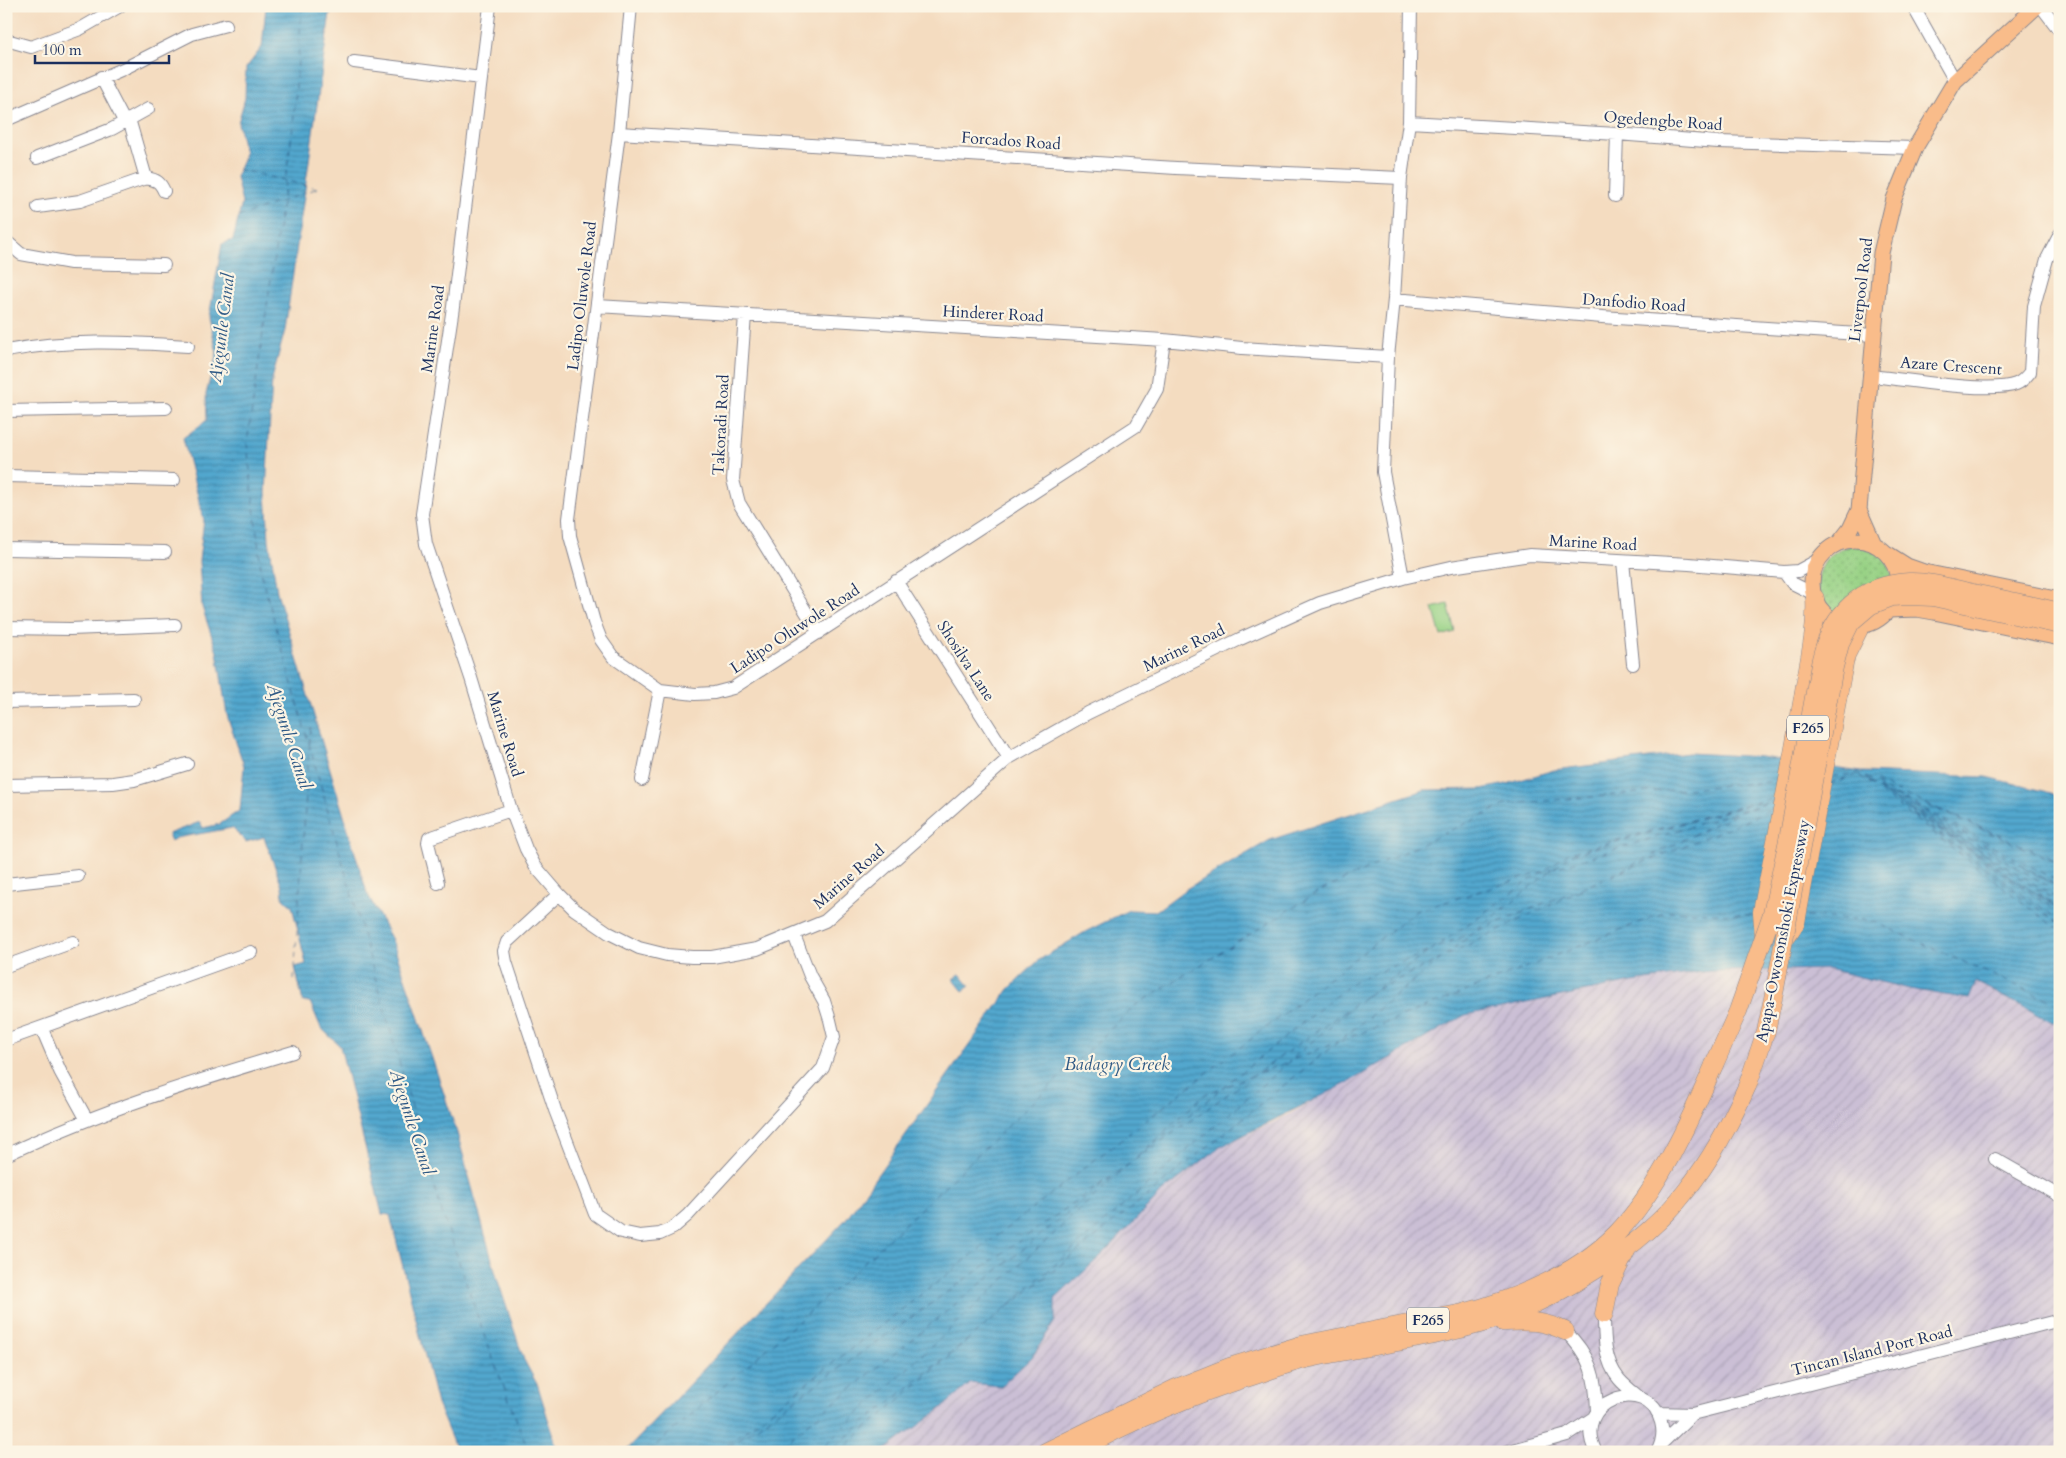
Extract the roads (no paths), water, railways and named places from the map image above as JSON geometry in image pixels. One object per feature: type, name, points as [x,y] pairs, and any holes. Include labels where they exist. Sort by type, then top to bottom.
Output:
[{"type":"highway","name":"Apapa-Oworonshoki Expressway","points":[[1046,1452],[1176,1388],[1229,1367],[1301,1345],[1463,1313],[1520,1295],[1576,1266],[1616,1234],[1635,1213],[1671,1153],[1700,1097],[1738,1011],[1772,914],[1788,840],[1821,659],[1829,632],[1842,612],[1874,589],[1910,582],[1938,586],[2060,612]]},
{"type":"highway","points":[[1764,939],[1762,912],[1814,632],[1816,615],[1815,596]]},
{"type":"highway","name":"Apapa-Oworonshoki Expressway","points":[[1075,1452],[1183,1401],[1300,1360],[1423,1337],[1487,1322],[1531,1306],[1566,1288],[1598,1268],[1654,1225],[1686,1192],[1723,1138],[1748,1084],[1766,1031],[1834,667],[1840,644],[1851,622],[1871,605],[1892,597],[1909,596],[1934,597],[2060,625]]},
{"type":"highway","points":[[1784,940],[1796,922],[1846,655],[1861,625]]},
{"type":"highway","points":[[1604,1314],[1610,1284],[1629,1245]]},
{"type":"highway","points":[[1487,1322],[1530,1321],[1548,1323],[1565,1331]]},
{"type":"main road","name":"Liverpool Road","points":[[1839,543],[1850,529],[1859,510],[1880,253],[1894,199],[1915,148],[1955,80],[2038,6]]},
{"type":"main road","name":"Liverpool Road","points":[[1859,510],[1874,544]]},
{"type":"main road","points":[[1888,554],[1896,567],[1898,582],[1896,597],[1888,610],[1876,620],[1853,626],[1837,622],[1824,612],[1815,596],[1813,574],[1825,552],[1839,543],[1853,540],[1874,544],[1906,566],[1924,572],[2060,600]]},
{"type":"main road","points":[[1888,610],[1918,609],[2060,638]]},
{"type":"street","points":[[6,40],[31,46],[80,29],[120,6]]},
{"type":"street","name":"Marine Road","points":[[490,6],[453,307],[422,514],[426,544],[471,678],[511,810],[526,849],[535,866],[558,894],[609,934],[639,948],[667,955],[712,957],[734,954],[757,949],[825,921],[1009,758],[1088,713],[1240,639],[1320,603],[1403,578],[1451,567],[1530,555],[1689,564],[1784,572],[1798,572],[1820,559]]},
{"type":"street","name":"Ladipo Oluwole Road","points":[[631,6],[619,133],[569,519],[570,536],[594,622],[601,640],[613,657],[660,690],[695,694],[714,693],[733,688],[1136,426],[1157,389],[1164,340]]},
{"type":"street","points":[[1403,578],[1383,472],[1388,356],[1394,299],[1401,178],[1409,122],[1411,6]]},
{"type":"street","points":[[1913,6],[1955,80]]},
{"type":"street","points":[[2042,6],[2060,31]]},
{"type":"street","points":[[6,120],[146,58],[192,34],[226,25]]},
{"type":"street","points":[[354,62],[481,78]]},
{"type":"street","points":[[101,77],[126,120],[146,178]]},
{"type":"street","points":[[37,158],[112,129],[148,109]]},
{"type":"street","name":"Ogedengbe Road","points":[[1409,122],[1718,142],[1915,148]]},
{"type":"street","name":"Forcados Road","points":[[619,133],[1176,168],[1401,178]]},
{"type":"street","points":[[1615,196],[1617,134]]},
{"type":"street","points":[[38,207],[80,201],[146,178],[156,180],[164,191]]},
{"type":"street","name":"Azare Crescent","points":[[1871,376],[2000,388],[2017,384],[2030,372],[2034,306],[2046,258],[2060,234]]},
{"type":"street","points":[[6,241],[21,254],[52,261],[164,265]]},
{"type":"street","name":"Danfodio Road","points":[[1394,299],[1602,317],[1873,335]]},
{"type":"street","name":"Hinderer Road","points":[[597,306],[1164,340],[1242,348],[1388,356]]},
{"type":"street","name":"Takoradi Road","points":[[745,315],[733,480],[739,503],[820,633]]},
{"type":"street","points":[[6,351],[49,344],[100,341],[188,346]]},
{"type":"street","points":[[6,411],[166,408]]},
{"type":"street","points":[[6,476],[174,480]]},
{"type":"street","points":[[6,549],[165,552]]},
{"type":"street","points":[[1623,561],[1634,664]]},
{"type":"street","points":[[1784,572],[1792,583],[1815,596]]},
{"type":"street","name":"Shosilva Lane","points":[[896,581],[1009,758]]},
{"type":"street","points":[[6,628],[70,629],[175,625]]},
{"type":"street","points":[[642,780],[660,690]]},
{"type":"street","points":[[6,702],[134,699]]},
{"type":"street","points":[[6,785],[113,784],[134,780],[187,764]]},
{"type":"street","points":[[438,883],[428,843],[429,838],[511,810]]},
{"type":"street","points":[[6,884],[78,876]]},
{"type":"street","points":[[558,894],[508,942],[504,951],[554,1110],[588,1190],[595,1214],[621,1232],[640,1236],[660,1234],[673,1228],[688,1215],[823,1068],[834,1037],[824,1001],[810,976],[794,935]]},
{"type":"street","points":[[6,966],[73,942]]},
{"type":"street","points":[[6,1040],[251,952]]},
{"type":"street","points":[[42,1028],[60,1071],[87,1120]]},
{"type":"street","points":[[6,1155],[87,1120],[258,1061],[293,1052]]},
{"type":"street","points":[[1995,1159],[2060,1196]]},
{"type":"street","points":[[1604,1314],[1605,1346],[1609,1362],[1619,1379],[1657,1413],[1663,1431],[1659,1448]]},
{"type":"street","name":"Tincan Island Port Road","points":[[1657,1413],[1692,1414],[2060,1320]]},
{"type":"street","points":[[1565,1331],[1578,1344],[1587,1357],[1594,1376],[1595,1415],[1590,1432],[1596,1452]]},
{"type":"street","points":[[1506,1452],[1552,1441],[1567,1435],[1595,1415],[1608,1401],[1621,1396],[1642,1399]]},
{"type":"street","name":"Tincan Island Port Road","points":[[1659,1448],[1692,1414]]},
{"type":"water","name":"Ajegunle Canal","points":[[266,6],[331,6],[285,330],[272,379],[266,493],[269,540],[277,592],[367,893],[392,940],[416,1010],[457,1133],[497,1278],[524,1360],[538,1386],[558,1452],[457,1452],[437,1404],[390,1215],[382,1214],[340,1046],[321,1028],[310,1002],[303,1002],[295,967],[306,964],[292,906],[283,898],[282,886],[264,837],[246,842],[232,828],[176,838],[171,841],[168,834],[200,822],[203,828],[220,824],[240,810],[244,766],[227,715],[217,652],[202,607],[199,561],[204,520],[183,438],[207,420],[206,394],[217,353],[209,317],[222,244],[233,240],[242,203],[236,177],[245,154],[238,123],[245,98],[246,68],[262,47]]},
{"type":"water","name":"Badagry Creek","points":[[1689,753],[1761,757],[1861,772],[1987,777],[2060,797],[2060,1026],[1976,982],[1969,999],[1910,989],[1828,969],[1709,971],[1632,982],[1465,1015],[1345,1084],[1220,1147],[1162,1192],[1108,1249],[1055,1299],[1055,1321],[1032,1357],[1001,1386],[971,1383],[938,1411],[882,1452],[625,1452],[846,1219],[1009,989],[1039,960],[1085,932],[1129,910],[1156,911],[1186,889],[1270,840],[1424,790],[1481,789],[1507,784],[1554,770]]},
{"type":"water","points":[[960,974],[970,986],[963,991],[953,979]]}]
